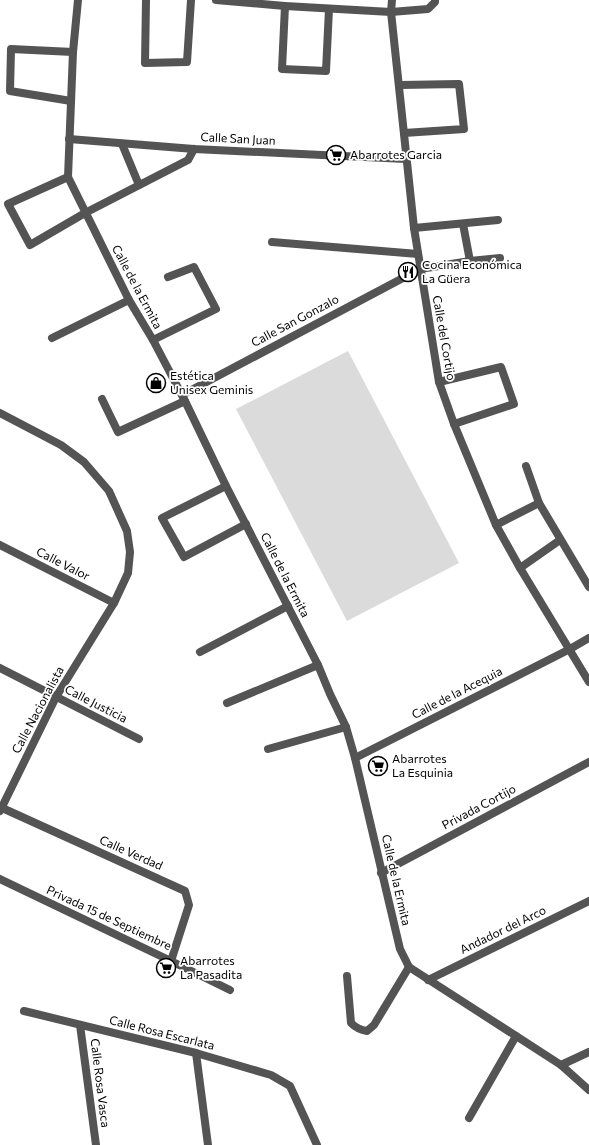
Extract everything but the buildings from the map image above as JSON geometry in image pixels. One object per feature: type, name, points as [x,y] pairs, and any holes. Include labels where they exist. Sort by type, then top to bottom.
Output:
[{"type":"street","name":"Calle de la Ermita","points":[[78,0],[73,52],[68,177],[128,300],[153,340],[318,665],[346,727],[355,758],[400,949],[408,967]]},
{"type":"street","points":[[146,0],[144,62],[187,62],[191,0]]},
{"type":"street","points":[[216,0],[250,1],[285,6],[296,3],[328,9],[392,12],[428,8],[435,1]]},
{"type":"street","name":"Calle del Cortijo","points":[[392,0],[406,160],[414,228],[439,382],[454,424],[496,524],[520,568],[589,682]]},
{"type":"street","points":[[285,6],[282,69],[326,71],[328,9]]},
{"type":"street","points":[[71,101],[10,91],[11,49],[73,52]]},
{"type":"street","points":[[400,85],[460,84],[464,129],[404,133]]},
{"type":"street","name":"Calle San Juan","points":[[69,140],[194,149],[406,160]]},
{"type":"street","points":[[122,144],[139,185]]},
{"type":"street","points":[[68,177],[8,204],[30,245],[86,213],[188,160],[194,149]]},
{"type":"street","points":[[414,228],[498,220]]},
{"type":"street","points":[[463,224],[470,261]]},
{"type":"street","points":[[272,242],[418,254]]},
{"type":"street","name":"Calle San Gonzalo","points":[[102,399],[118,432],[420,269],[500,258]]},
{"type":"street","points":[[153,340],[216,309],[194,266],[168,276]]},
{"type":"street","points":[[52,338],[128,300]]},
{"type":"street","points":[[439,382],[501,367],[514,404],[454,424]]},
{"type":"street","name":"Calle Nacionalista","points":[[0,413],[61,445],[84,462],[109,491],[127,531],[130,552],[128,573],[114,603],[56,697],[1,808]]},
{"type":"street","points":[[526,466],[539,503],[589,587]]},
{"type":"street","points":[[226,486],[162,518],[184,557],[246,524]]},
{"type":"street","points":[[496,524],[539,503]]},
{"type":"street","points":[[520,568],[560,540]]},
{"type":"street","name":"Calle Valor","points":[[0,545],[114,603]]},
{"type":"street","points":[[200,652],[288,606]]},
{"type":"street","name":"Calle de la Acequia","points":[[355,758],[589,638]]},
{"type":"street","points":[[227,703],[318,665]]},
{"type":"street","name":"Calle Justicia","points":[[0,668],[139,739]]},
{"type":"street","points":[[268,748],[346,727]]},
{"type":"street","name":"Privada Cortijo","points":[[381,873],[589,762]]},
{"type":"street","name":"Calle Verdad","points":[[1,808],[185,891],[189,905],[171,960]]},
{"type":"street","name":"Privada 15 de Septiembre","points":[[0,879],[171,960],[230,990]]},
{"type":"street","name":"Andador del Arco","points":[[428,980],[589,901]]},
{"type":"street","points":[[347,976],[351,1023],[355,1028],[367,1031],[374,1024],[408,967],[561,1065],[589,1090]]},
{"type":"street","name":"Calle Rosa Escarlata","points":[[24,1011],[196,1053],[271,1075],[290,1086],[317,1145]]},
{"type":"street","name":"Calle Rosa Vasca","points":[[80,1025],[96,1145]]},
{"type":"street","points":[[469,1118],[516,1036]]},
{"type":"street","points":[[561,1065],[589,1052]]},
{"type":"street","points":[[196,1053],[208,1145]]},
{"type":"shaded area","points":[[348,351],[459,563],[347,621],[236,409]]},
{"type":"place","name":"Abarrotes Garcia","points":[[336,155]]},
{"type":"place","name":"Cocina Económica La Güera","points":[[408,272]]},
{"type":"place","name":"Estética Unisex Geminis","points":[[156,383]]},
{"type":"place","name":"Abarrotes La Esquinia","points":[[378,766]]},
{"type":"place","name":"Abarrotes La Pasadita","points":[[166,968]]}]
